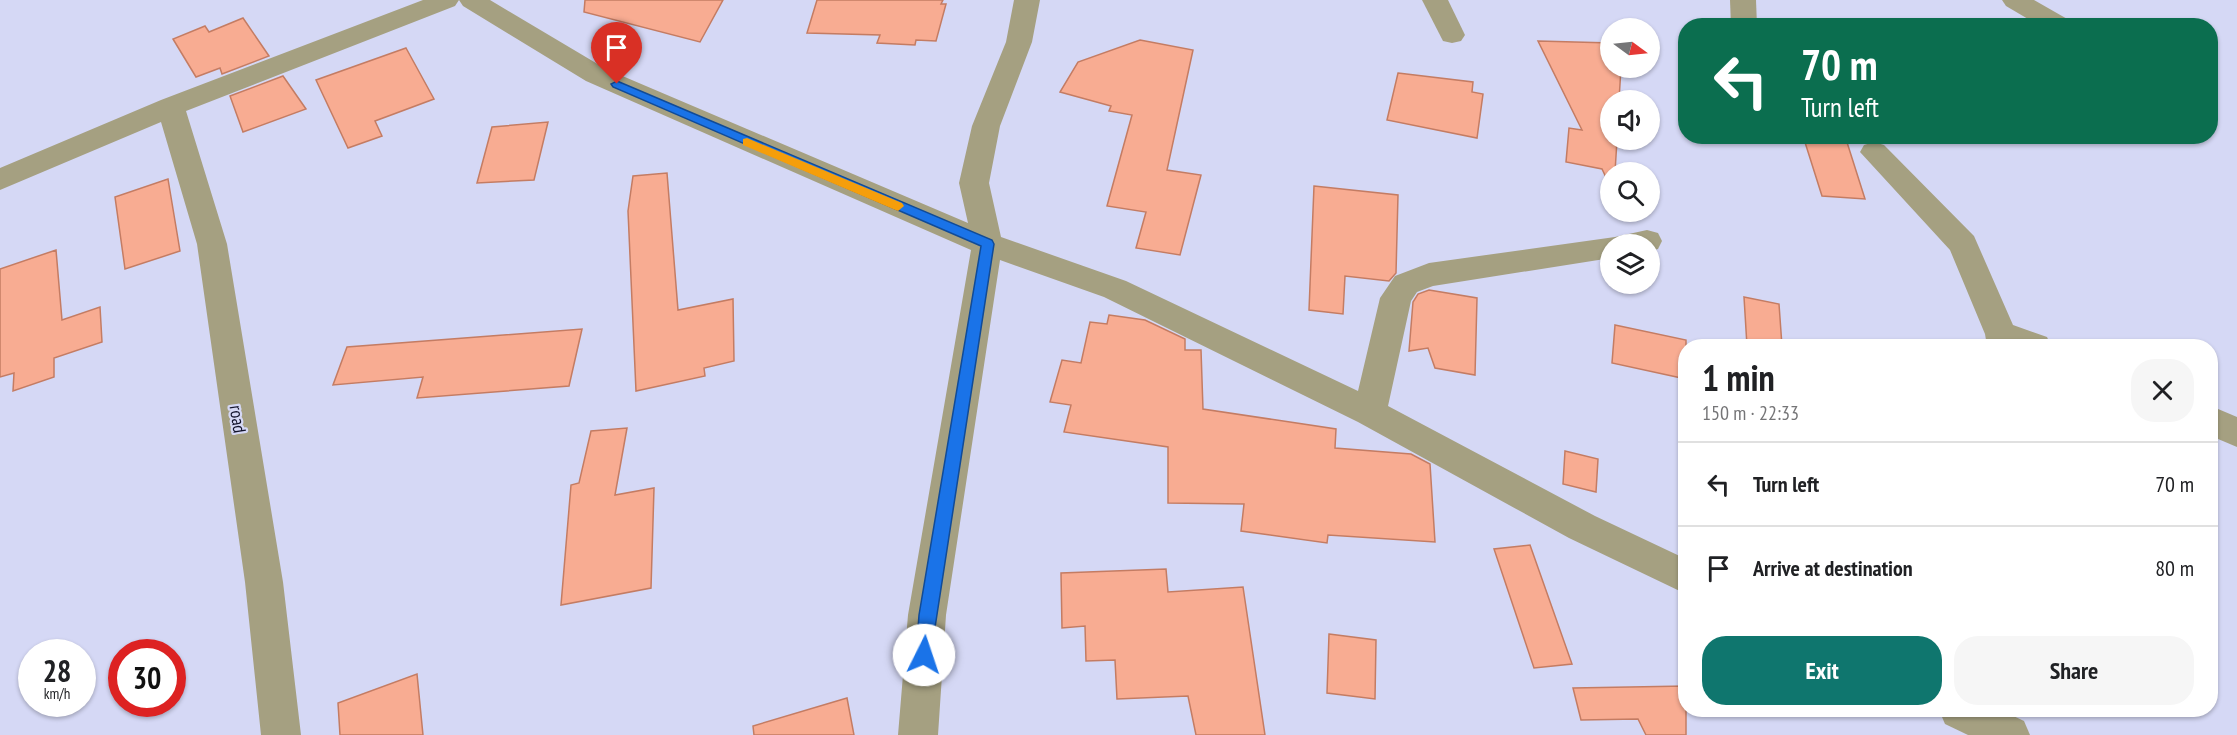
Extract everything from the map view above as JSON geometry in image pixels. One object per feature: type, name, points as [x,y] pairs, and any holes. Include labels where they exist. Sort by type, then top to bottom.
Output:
[{"type":"street","points":[[0,180],[171,107],[446,0]]},
{"type":"street","points":[[472,0],[596,75],[987,244],[1115,289],[1370,412],[1582,527],[1678,572]]},
{"type":"street","points":[[918,735],[927,615],[987,244],[974,183],[986,126],[1019,42],[1027,0]]},
{"type":"street","points":[[1435,0],[1452,35]]},
{"type":"street","points":[[1743,0],[1743,18]]},
{"type":"street","points":[[2015,0],[2046,18]]},
{"type":"street","name":"road","points":[[171,107],[212,244],[264,582],[281,735]]},
{"type":"street","points":[[1874,152],[1963,244],[2002,339]]},
{"type":"street","points":[[1370,412],[1396,298],[1406,284],[1429,275],[1600,249]]},
{"type":"street","points":[[2218,424],[2237,433]]},
{"type":"street","points":[[1980,717],[2005,725]]},
{"type":"building","points":[[585,0],[723,0],[700,42],[584,12]]},
{"type":"building","points":[[817,0],[943,0],[941,4],[946,4],[936,41],[916,40],[915,45],[877,43],[880,35],[807,33]]},
{"type":"building","points":[[243,18],[269,56],[222,74],[220,68],[196,77],[173,39],[205,26],[209,32]]},
{"type":"building","points":[[1140,40],[1193,50],[1167,170],[1201,175],[1180,255],[1136,248],[1146,212],[1107,206],[1132,115],[1109,111],[1111,106],[1060,92],[1078,62]]},
{"type":"building","points":[[1538,41],[1600,43],[1600,78],[1620,78],[1620,90],[1600,90],[1600,150],[1616,150],[1616,162],[1600,162],[1600,169],[1566,162],[1569,128],[1582,130]]},
{"type":"building","points":[[406,48],[434,99],[375,121],[382,136],[348,148],[316,80]]},
{"type":"building","points":[[1398,73],[1473,82],[1472,92],[1483,94],[1477,138],[1387,120]]},
{"type":"building","points":[[283,76],[306,109],[243,132],[230,96]]},
{"type":"building","points":[[548,122],[534,180],[477,183],[492,127]]},
{"type":"building","points":[[1806,144],[1848,144],[1865,199],[1822,196]]},
{"type":"building","points":[[667,173],[678,310],[733,299],[734,361],[704,368],[705,376],[636,391],[628,211],[633,176]]},
{"type":"building","points":[[168,179],[180,251],[125,269],[115,197]]},
{"type":"building","points":[[1314,186],[1398,195],[1396,273],[1389,281],[1345,276],[1343,314],[1309,310]]},
{"type":"building","points":[[56,250],[62,320],[100,307],[102,342],[54,358],[54,377],[13,391],[14,373],[0,377],[0,269]]},
{"type":"building","points":[[1429,290],[1477,298],[1475,375],[1435,368],[1428,348],[1409,351],[1413,302],[1418,294]]},
{"type":"building","points":[[1744,297],[1779,304],[1782,339],[1747,339]]},
{"type":"building","points":[[1109,315],[1145,320],[1185,339],[1185,350],[1201,350],[1203,409],[1336,429],[1335,448],[1411,454],[1430,464],[1435,542],[1328,535],[1327,543],[1241,531],[1244,504],[1168,503],[1168,447],[1064,432],[1071,405],[1050,402],[1062,360],[1081,363],[1090,322],[1107,324]]},
{"type":"building","points":[[1615,325],[1681,339],[1678,339],[1678,377],[1612,363]]},
{"type":"building","points":[[582,329],[569,386],[417,398],[423,377],[333,385],[347,347]]},
{"type":"building","points":[[627,428],[615,495],[654,488],[651,588],[561,605],[571,485],[579,483],[591,431]]},
{"type":"building","points":[[1565,451],[1598,459],[1596,492],[1563,484]]},
{"type":"building","points":[[1530,545],[1572,664],[1534,668],[1494,549]]},
{"type":"building","points":[[1166,569],[1168,592],[1243,587],[1265,735],[1196,735],[1188,696],[1117,699],[1115,660],[1086,661],[1085,626],[1062,628],[1061,573]]},
{"type":"building","points":[[1329,634],[1376,640],[1375,699],[1327,693]]},
{"type":"building","points":[[417,674],[423,735],[340,735],[338,703]]},
{"type":"building","points":[[1678,686],[1678,717],[1686,717],[1686,735],[1646,735],[1638,719],[1581,720],[1573,688]]},
{"type":"building","points":[[847,698],[854,735],[754,735],[753,726]]},
{"type":"slow traffic","points":[[747,142],[898,206]]},
{"type":"route","points":[[617,84],[987,244],[927,615],[924,655]]}]
